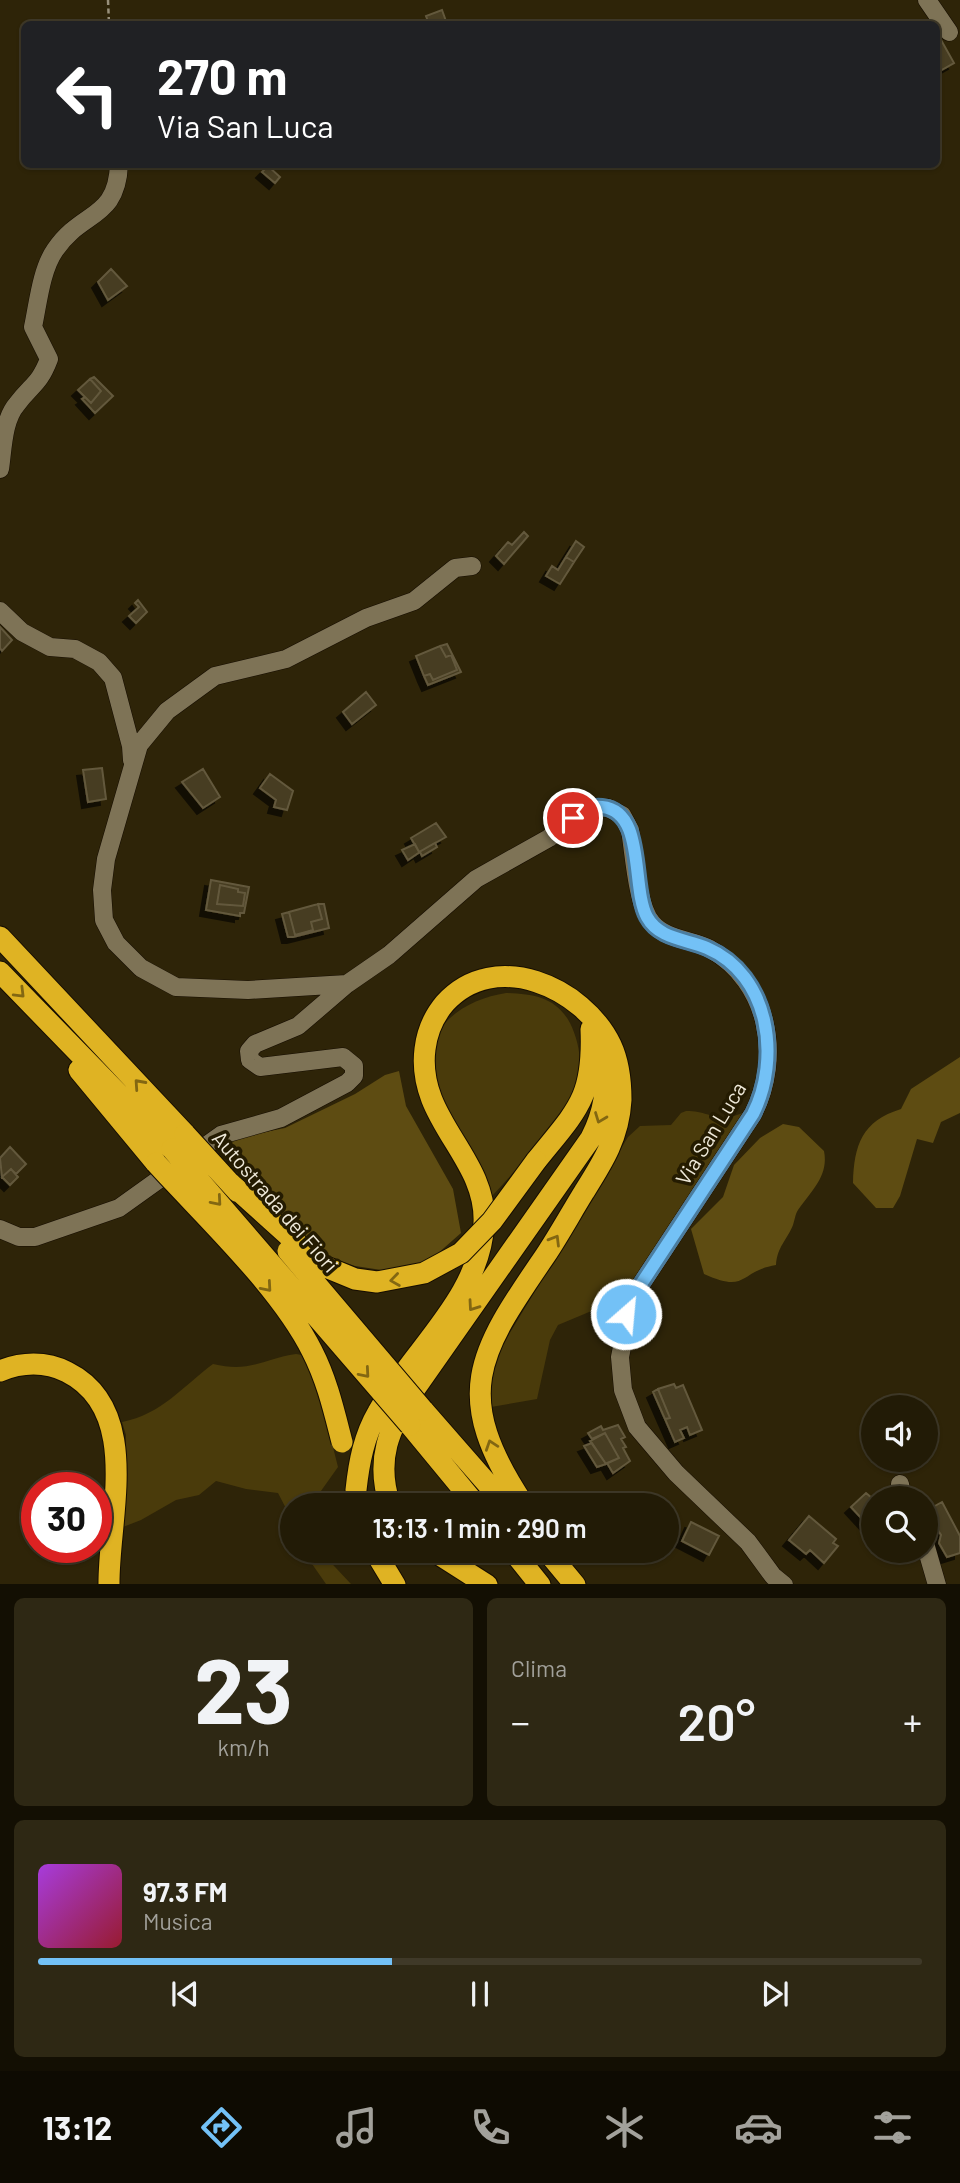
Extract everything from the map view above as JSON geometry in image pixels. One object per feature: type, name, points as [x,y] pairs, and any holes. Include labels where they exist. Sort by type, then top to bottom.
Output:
[{"type":"highway","name":"Autostrada dei Fiori","points":[[0,937],[60,998],[171,1149],[230,1183],[417,1417],[467,1493]]},
{"type":"highway","name":"Autostrada dei Fiori","points":[[0,972],[171,1149],[417,1417],[494,1493]]},
{"type":"highway","points":[[357,1493],[363,1447],[377,1413],[459,1296],[475,1267],[481,1242],[484,1221],[479,1189],[430,1100],[424,1057],[430,1026],[437,1013],[456,993],[495,977],[523,977],[539,981],[578,1004],[596,1021],[613,1048],[621,1080],[619,1124],[608,1154],[547,1253],[505,1313],[490,1343],[482,1371],[480,1400],[485,1427],[496,1459],[517,1493]]},
{"type":"highway","points":[[387,1493],[383,1476],[386,1442],[391,1427],[598,1124],[604,1108],[604,1060],[578,1004]]},
{"type":"highway","points":[[230,1183],[321,1265],[355,1279],[377,1282],[424,1273],[461,1253],[492,1221],[576,1110],[588,1086],[592,1060],[591,1029]]},
{"type":"highway","points":[[171,1149],[292,1318],[312,1351],[326,1381],[356,1493]]},
{"type":"highway","points":[[0,1371],[18,1365],[33,1364],[63,1369],[86,1384],[107,1412],[114,1440],[115,1462],[109,1584]]},
{"type":"highway","points":[[382,1563],[395,1584]]},
{"type":"highway","points":[[453,1563],[487,1584]]},
{"type":"highway","points":[[523,1563],[540,1584]]},
{"type":"highway","points":[[557,1563],[576,1584]]},
{"type":"highway","points":[[565,1563],[576,1584]]},
{"type":"street","points":[[926,0],[949,32]]},
{"type":"street","points":[[0,469],[6,428],[15,405],[40,382],[49,359],[33,327],[52,253],[68,232],[107,208],[118,178],[119,168]]},
{"type":"street","points":[[347,984],[248,990],[176,987],[141,968],[116,943],[104,920],[102,890],[106,859],[139,745],[167,711],[215,676],[286,659],[366,618],[414,601],[455,568],[472,566]]},
{"type":"street","points":[[0,611],[22,632],[50,647],[75,649],[99,662],[113,678],[131,746],[132,773]]},
{"type":"street","name":"Via San Luca","points":[[347,984],[389,955],[476,879],[550,838],[579,813],[600,806],[615,811],[627,822],[643,908],[649,921],[662,932],[709,948],[726,961],[748,985],[762,1013],[769,1044],[768,1073],[762,1094],[725,1161],[632,1298],[620,1357],[623,1390],[637,1427],[676,1473],[748,1542],[773,1576],[784,1584]]},
{"type":"street","points":[[0,1229],[19,1237],[35,1237],[119,1208],[221,1135],[281,1118],[347,1083],[354,1071],[351,1062],[343,1057],[260,1067],[252,1063],[249,1055],[255,1044],[290,1031],[347,984]]},
{"type":"street","points":[[930,1563],[936,1584]]},
{"type":"path","points":[[108,0],[108,21]]},
{"type":"shaded area","points":[[506,993],[525,994],[558,1007],[570,1023],[576,1039],[580,1057],[579,1074],[574,1095],[567,1105],[491,1197],[439,1095],[433,1078],[432,1049],[444,1024],[454,1015],[478,1001]]},
{"type":"shaded area","points":[[960,1057],[960,1113],[941,1122],[933,1143],[917,1139],[900,1196],[893,1208],[876,1208],[853,1183],[855,1157],[863,1136],[877,1120],[901,1109],[911,1089]]},
{"type":"shaded area","points":[[399,1071],[406,1106],[453,1189],[461,1233],[436,1255],[421,1263],[388,1271],[355,1266],[323,1255],[263,1196],[221,1144],[235,1138],[285,1128],[355,1094],[385,1075]]},
{"type":"shaded area","points":[[686,1111],[720,1117],[745,1112],[625,1297],[558,1325],[550,1340],[537,1399],[491,1407],[491,1384],[502,1346],[628,1137],[640,1126],[671,1125]]},
{"type":"shaded area","points":[[783,1124],[799,1127],[824,1151],[825,1160],[821,1176],[797,1212],[778,1253],[776,1265],[736,1282],[718,1280],[704,1274],[691,1229],[723,1197],[734,1165],[760,1138]]},
{"type":"shaded area","points":[[302,1355],[315,1376],[338,1467],[320,1493],[280,1493],[280,1497],[278,1493],[246,1489],[216,1481],[199,1495],[176,1500],[123,1527],[126,1435],[122,1422],[149,1413],[171,1399],[213,1364],[247,1366],[284,1356]]},
{"type":"shaded area","points":[[311,1563],[331,1563],[351,1584],[326,1584]]},
{"type":"building","points":[[442,10],[446,21],[428,21],[426,16]]},
{"type":"building","points":[[940,38],[954,63],[940,71]]},
{"type":"building","points":[[270,168],[280,177],[275,183],[262,172]]},
{"type":"building","points":[[111,269],[127,286],[108,300],[98,282]]},
{"type":"building","points":[[94,377],[113,396],[95,413],[82,399],[85,397],[91,403],[101,391],[90,379]]},
{"type":"building","points":[[90,379],[101,391],[91,403],[78,390]]},
{"type":"building","points":[[524,532],[528,536],[504,564],[496,556],[508,542],[512,545]]},
{"type":"building","points":[[576,541],[584,547],[574,562],[566,557]]},
{"type":"building","points":[[566,557],[574,562],[560,584],[546,576],[552,566],[558,570]]},
{"type":"building","points":[[138,600],[147,612],[136,623],[129,616],[139,607],[135,603]]},
{"type":"building","points":[[0,627],[12,640],[2,651],[0,648]]},
{"type":"building","points":[[447,644],[461,672],[428,685],[424,676],[430,674],[433,680],[457,670],[451,655],[446,657],[440,646]]},
{"type":"building","points":[[440,646],[446,657],[451,655],[457,670],[433,680],[430,674],[424,676],[416,656]]},
{"type":"building","points":[[366,692],[376,705],[352,724],[343,712]]},
{"type":"building","points":[[102,768],[106,799],[88,802],[83,770]]},
{"type":"building","points":[[203,769],[220,797],[203,808],[182,782]]},
{"type":"building","points":[[270,774],[293,791],[287,810],[274,807],[276,800],[260,788]]},
{"type":"building","points":[[436,823],[446,837],[419,852],[411,838]]},
{"type":"building","points":[[435,843],[437,847],[422,856],[420,852],[408,860],[402,850],[415,844],[419,852]]},
{"type":"building","points":[[211,880],[249,887],[244,913],[240,913],[240,916],[206,910]],"holes":[[[220,885],[238,889],[238,892],[245,893],[243,906],[217,904]]]},
{"type":"building","points":[[220,885],[245,893],[243,906],[217,904]]},
{"type":"building","points":[[318,904],[324,904],[329,928],[288,937],[282,914],[289,912],[295,935],[313,930],[311,922],[322,919]]},
{"type":"building","points":[[318,904],[322,919],[311,922],[313,930],[295,935],[289,912]]},
{"type":"building","points":[[10,1147],[26,1164],[16,1174],[11,1169],[2,1177],[0,1158]]},
{"type":"building","points":[[11,1169],[18,1177],[10,1185],[2,1177]]},
{"type":"building","points":[[674,1384],[676,1388],[683,1385],[702,1430],[690,1435],[687,1427],[680,1430],[684,1438],[675,1442],[665,1419],[670,1418],[658,1389]]},
{"type":"building","points":[[658,1389],[670,1418],[665,1419],[653,1392]]},
{"type":"building","points":[[618,1425],[625,1437],[621,1439],[630,1461],[613,1473],[607,1463],[619,1458],[605,1433],[592,1439],[588,1433],[601,1426],[603,1430]]},
{"type":"building","points":[[605,1433],[619,1458],[606,1464],[590,1441]]},
{"type":"building","points":[[592,1443],[606,1464],[597,1467],[584,1446]]},
{"type":"building","points":[[861,1498],[861,1518],[851,1507]]},
{"type":"building","points":[[942,1502],[960,1536],[960,1553],[947,1557],[939,1543],[941,1535],[938,1530],[938,1504]]},
{"type":"building","points":[[809,1516],[836,1539],[833,1543],[838,1546],[824,1563],[810,1550],[806,1554],[789,1540]]},
{"type":"building","points":[[691,1522],[719,1536],[709,1555],[682,1541]]},
{"type":"route","points":[[573,818],[586,809],[600,806],[622,816],[630,830],[643,908],[649,921],[670,936],[709,948],[738,972],[756,999],[769,1044],[768,1073],[760,1101],[725,1161],[632,1298],[626,1314]]}]
